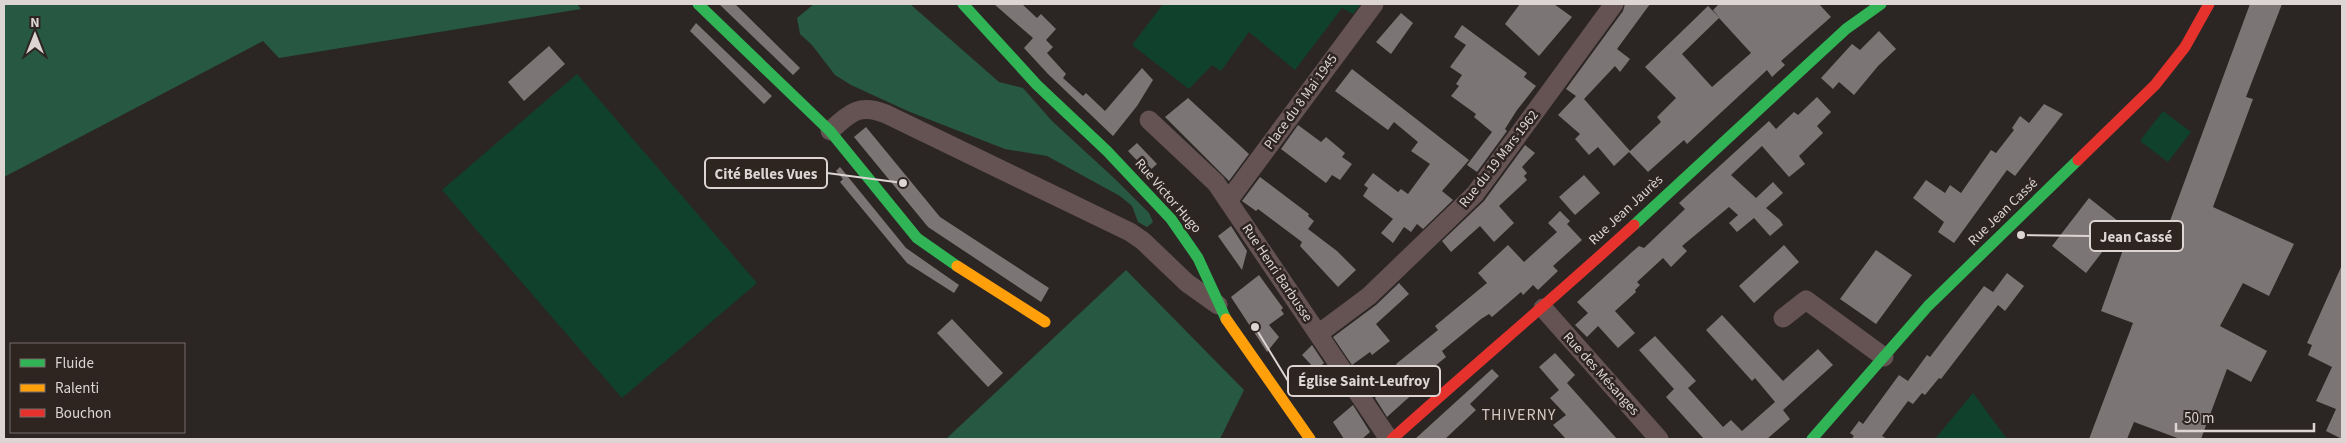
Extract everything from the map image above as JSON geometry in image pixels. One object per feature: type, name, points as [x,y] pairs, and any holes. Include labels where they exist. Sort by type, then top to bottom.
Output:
[{"type":"street","points":[[698,4],[830,131],[924,244],[1045,322]]},
{"type":"street","name":"Rue Victor Hugo","points":[[963,4],[1037,85],[1107,151],[1171,219],[1198,258],[1218,305],[1310,439]]},
{"type":"street","name":"Place du 8 Mai 1945","points":[[1228,201],[1374,4]]},
{"type":"street","name":"Rue du 19 Mars 1962","points":[[1318,334],[1369,296],[1475,194],[1614,4]]},
{"type":"street","name":"Rue Jean Jaurès","points":[[1391,439],[1484,356],[1543,308],[1846,29],[1881,4]]},
{"type":"street","name":"Rue Jean Cassé","points":[[1812,439],[1928,306],[2155,85],[2185,47],[2209,4]]},
{"type":"street","points":[[830,131],[854,112],[869,109],[886,114],[1130,232],[1143,241],[1187,283],[1218,305]]},
{"type":"street","name":"Rue Henri Barbusse","points":[[1149,120],[1209,175],[1391,439]]},
{"type":"street","points":[[1783,318],[1806,300],[1884,357]]},
{"type":"street","name":"Rue des Mésanges","points":[[1543,308],[1659,439]]},
{"type":"green space","points":[[4,4],[577,4],[581,9],[279,58],[263,41],[4,177]]},
{"type":"green space","points":[[814,4],[910,4],[999,82],[1023,88],[1052,121],[1149,213],[1153,222],[1147,227],[1138,222],[1132,206],[1120,196],[1047,156],[1005,149],[910,112],[851,85],[835,75],[812,45],[800,34],[797,18]]},
{"type":"green space","points":[[1163,4],[1361,4],[1353,14],[1342,8],[1295,70],[1249,32],[1221,71],[1212,65],[1189,89],[1132,45]]},
{"type":"green space","points":[[577,74],[757,283],[622,398],[442,190]]},
{"type":"green space","points":[[2163,111],[2191,132],[2168,162],[2140,141]]},
{"type":"green space","points":[[1126,270],[1244,390],[1220,439],[946,439]]},
{"type":"green space","points":[[1973,393],[2007,439],[1935,439]]},
{"type":"building","points":[[719,4],[735,4],[800,68],[793,75]]},
{"type":"building","points":[[994,4],[1022,4],[1037,18],[1041,14],[1056,29],[1046,40],[1053,47],[1047,53],[1066,74],[1063,78],[1083,96],[1086,93],[1105,111],[1142,68],[1153,80],[1137,106],[1113,136],[1048,74],[1024,48],[1033,38]]},
{"type":"building","points":[[1520,4],[1554,4],[1572,17],[1539,56],[1505,24]]},
{"type":"building","points":[[1625,4],[1650,4],[1617,49],[1630,59],[1620,72],[1615,66],[1584,99],[1630,151],[1661,122],[1657,117],[1676,98],[1645,67],[1708,6],[1719,17],[1713,10],[1719,4],[1819,4],[1831,17],[1781,61],[1785,65],[1772,77],[1767,70],[1687,144],[1684,140],[1648,172],[1629,152],[1614,166],[1598,147],[1589,155],[1575,139],[1580,134],[1558,115],[1576,96],[1566,89],[1623,11]],"holes":[[[1719,18],[1751,53],[1712,87],[1682,54]]]},
{"type":"building","points":[[2250,4],[2282,4],[2246,97],[2253,99],[2213,207],[2294,244],[2269,296],[2243,283],[2220,326],[2267,351],[2251,382],[2227,369],[2201,439],[2180,439],[2134,422],[2127,439],[2089,439],[2133,323],[2101,311],[2128,236],[2160,248]]},
{"type":"building","points":[[1401,13],[1413,23],[1391,54],[1376,42]]},
{"type":"building","points":[[696,23],[772,96],[764,104],[690,31]]},
{"type":"building","points":[[1462,25],[1527,73],[1524,77],[1536,86],[1517,110],[1505,129],[1507,131],[1477,172],[1467,165],[1492,132],[1474,117],[1476,114],[1451,96],[1459,86],[1456,84],[1462,75],[1450,67],[1466,45],[1454,37]]},
{"type":"building","points":[[1879,31],[1896,49],[1878,66],[1854,95],[1839,82],[1833,89],[1821,78],[1852,44],[1860,50]]},
{"type":"building","points":[[549,46],[565,64],[524,101],[508,82]]},
{"type":"building","points":[[1352,69],[1469,160],[1442,191],[1453,200],[1423,229],[1417,224],[1411,232],[1404,227],[1393,243],[1381,233],[1393,219],[1363,196],[1368,188],[1364,185],[1373,173],[1398,192],[1401,189],[1408,194],[1430,164],[1411,151],[1418,142],[1394,122],[1388,130],[1335,91]]},
{"type":"building","points":[[1817,97],[1831,112],[1817,126],[1823,133],[1799,156],[1805,164],[1789,177],[1762,146],[1731,175],[1756,198],[1773,182],[1783,193],[1766,208],[1783,225],[1770,236],[1754,218],[1737,232],[1729,223],[1738,215],[1729,207],[1682,246],[1687,251],[1671,267],[1663,258],[1637,282],[1640,285],[1635,290],[1636,292],[1615,311],[1635,333],[1618,348],[1598,326],[1587,337],[1575,325],[1588,313],[1577,302],[1639,246],[1644,248],[1685,209],[1679,203],[1769,121],[1776,129],[1794,112],[1798,115]]},
{"type":"building","points":[[1188,98],[1249,154],[1229,181],[1165,117]]},
{"type":"building","points":[[2044,104],[2063,114],[2015,176],[2007,170],[1954,243],[1938,232],[1944,222],[1913,198],[1926,180],[1945,193],[1950,185],[1961,193],[1991,150],[1996,153],[2014,130],[2012,128],[2020,116],[2029,123]]},
{"type":"building","points":[[1298,125],[1321,142],[1326,137],[1345,153],[1342,157],[1352,164],[1340,180],[1332,175],[1326,183],[1281,149]]},
{"type":"building","points":[[866,127],[940,217],[1049,288],[1041,302],[928,227],[854,137]]},
{"type":"building","points":[[1137,143],[1157,164],[1148,172],[1128,151]]},
{"type":"building","points":[[1525,145],[1535,153],[1522,167],[1527,173],[1524,176],[1527,180],[1499,206],[1514,223],[1494,242],[1480,226],[1451,252],[1442,241],[1484,201]]},
{"type":"building","points":[[840,167],[906,248],[959,285],[954,293],[907,263],[840,182],[843,179],[836,171]]},
{"type":"building","points":[[1584,175],[1600,193],[1575,215],[1559,197]]},
{"type":"building","points":[[1260,177],[1309,214],[1308,216],[1314,221],[1308,229],[1337,251],[1356,270],[1338,287],[1300,246],[1302,242],[1258,209],[1256,211],[1242,201]]},
{"type":"building","points":[[2089,198],[2123,225],[2086,273],[2052,246]]},
{"type":"building","points":[[1560,211],[1570,221],[1567,224],[1582,240],[1553,266],[1558,271],[1538,290],[1533,285],[1523,295],[1521,292],[1492,317],[1489,314],[1481,319],[1442,351],[1446,357],[1413,384],[1417,390],[1387,417],[1375,398],[1403,372],[1396,364],[1438,330],[1435,326],[1487,283],[1478,273],[1508,245],[1524,262],[1557,232],[1548,223]]},
{"type":"building","points":[[1231,226],[1247,251],[1242,270],[1218,236]]},
{"type":"building","points":[[1784,245],[1799,262],[1754,303],[1739,286]]},
{"type":"building","points":[[1876,250],[1912,275],[1876,324],[1840,299]]},
{"type":"building","points":[[2342,265],[2342,439],[2326,431],[2336,409],[2316,401],[2332,367],[2308,355],[2312,345],[2307,343]]},
{"type":"building","points":[[2007,273],[2024,286],[2005,311],[1998,305],[1941,379],[1939,378],[1925,395],[1922,393],[1913,404],[1908,401],[1882,436],[1887,439],[1851,439],[1854,436],[1850,433],[1859,421],[1863,424],[1899,375],[1908,381],[1927,355],[1930,357],[1984,286],[1993,292]]},
{"type":"building","points":[[1259,275],[1283,308],[1281,310],[1284,314],[1269,325],[1279,337],[1267,352],[1231,297]]},
{"type":"building","points":[[1399,283],[1409,294],[1376,324],[1390,341],[1372,355],[1370,352],[1352,365],[1333,337],[1376,305]]},
{"type":"building","points":[[1722,315],[1783,381],[1818,349],[1833,365],[1783,410],[1790,419],[1767,439],[1704,439],[1666,397],[1674,389],[1639,350],[1655,336],[1696,381],[1688,388],[1723,427],[1731,420],[1742,431],[1775,402],[1755,378],[1752,381],[1706,330]]},
{"type":"building","points":[[952,319],[1003,373],[988,387],[937,333]]},
{"type":"building","points":[[1312,345],[1324,363],[1316,370],[1302,355]]},
{"type":"building","points":[[1555,353],[1575,375],[1567,383],[1617,439],[1566,439],[1553,425],[1566,415],[1550,398],[1559,390],[1539,367]]},
{"type":"building","points":[[1492,369],[1499,376],[1470,404],[1476,410],[1445,439],[1415,439]]},
{"type":"building","points":[[1353,405],[1370,432],[1362,439],[1344,439],[1333,422]]},
{"type":"traffic: fast","points":[[698,4],[830,131],[917,238],[957,266]]},
{"type":"traffic: fast","points":[[963,4],[1037,85],[1107,151],[1171,219],[1198,258],[1226,319]]},
{"type":"traffic: fast","points":[[1634,225],[1846,29],[1881,4]]},
{"type":"traffic: fast","points":[[1812,439],[1928,306],[2078,160]]},
{"type":"traffic: slow","points":[[957,266],[1045,322]]},
{"type":"traffic: slow","points":[[1226,319],[1310,439]]},
{"type":"traffic: jam","points":[[2078,160],[2155,85],[2185,47],[2209,4]]},
{"type":"traffic: jam","points":[[1392,439],[1634,225]]},
{"type":"place","name":"Cité Belles Vues","points":[[903,183]]},
{"type":"place","name":"Jean Cassé","points":[[2021,235]]},
{"type":"place","name":"Église Saint-Leufroy","points":[[1255,327]]},
{"type":"district","name":"THIVERNY","points":[[1519,415]]}]
